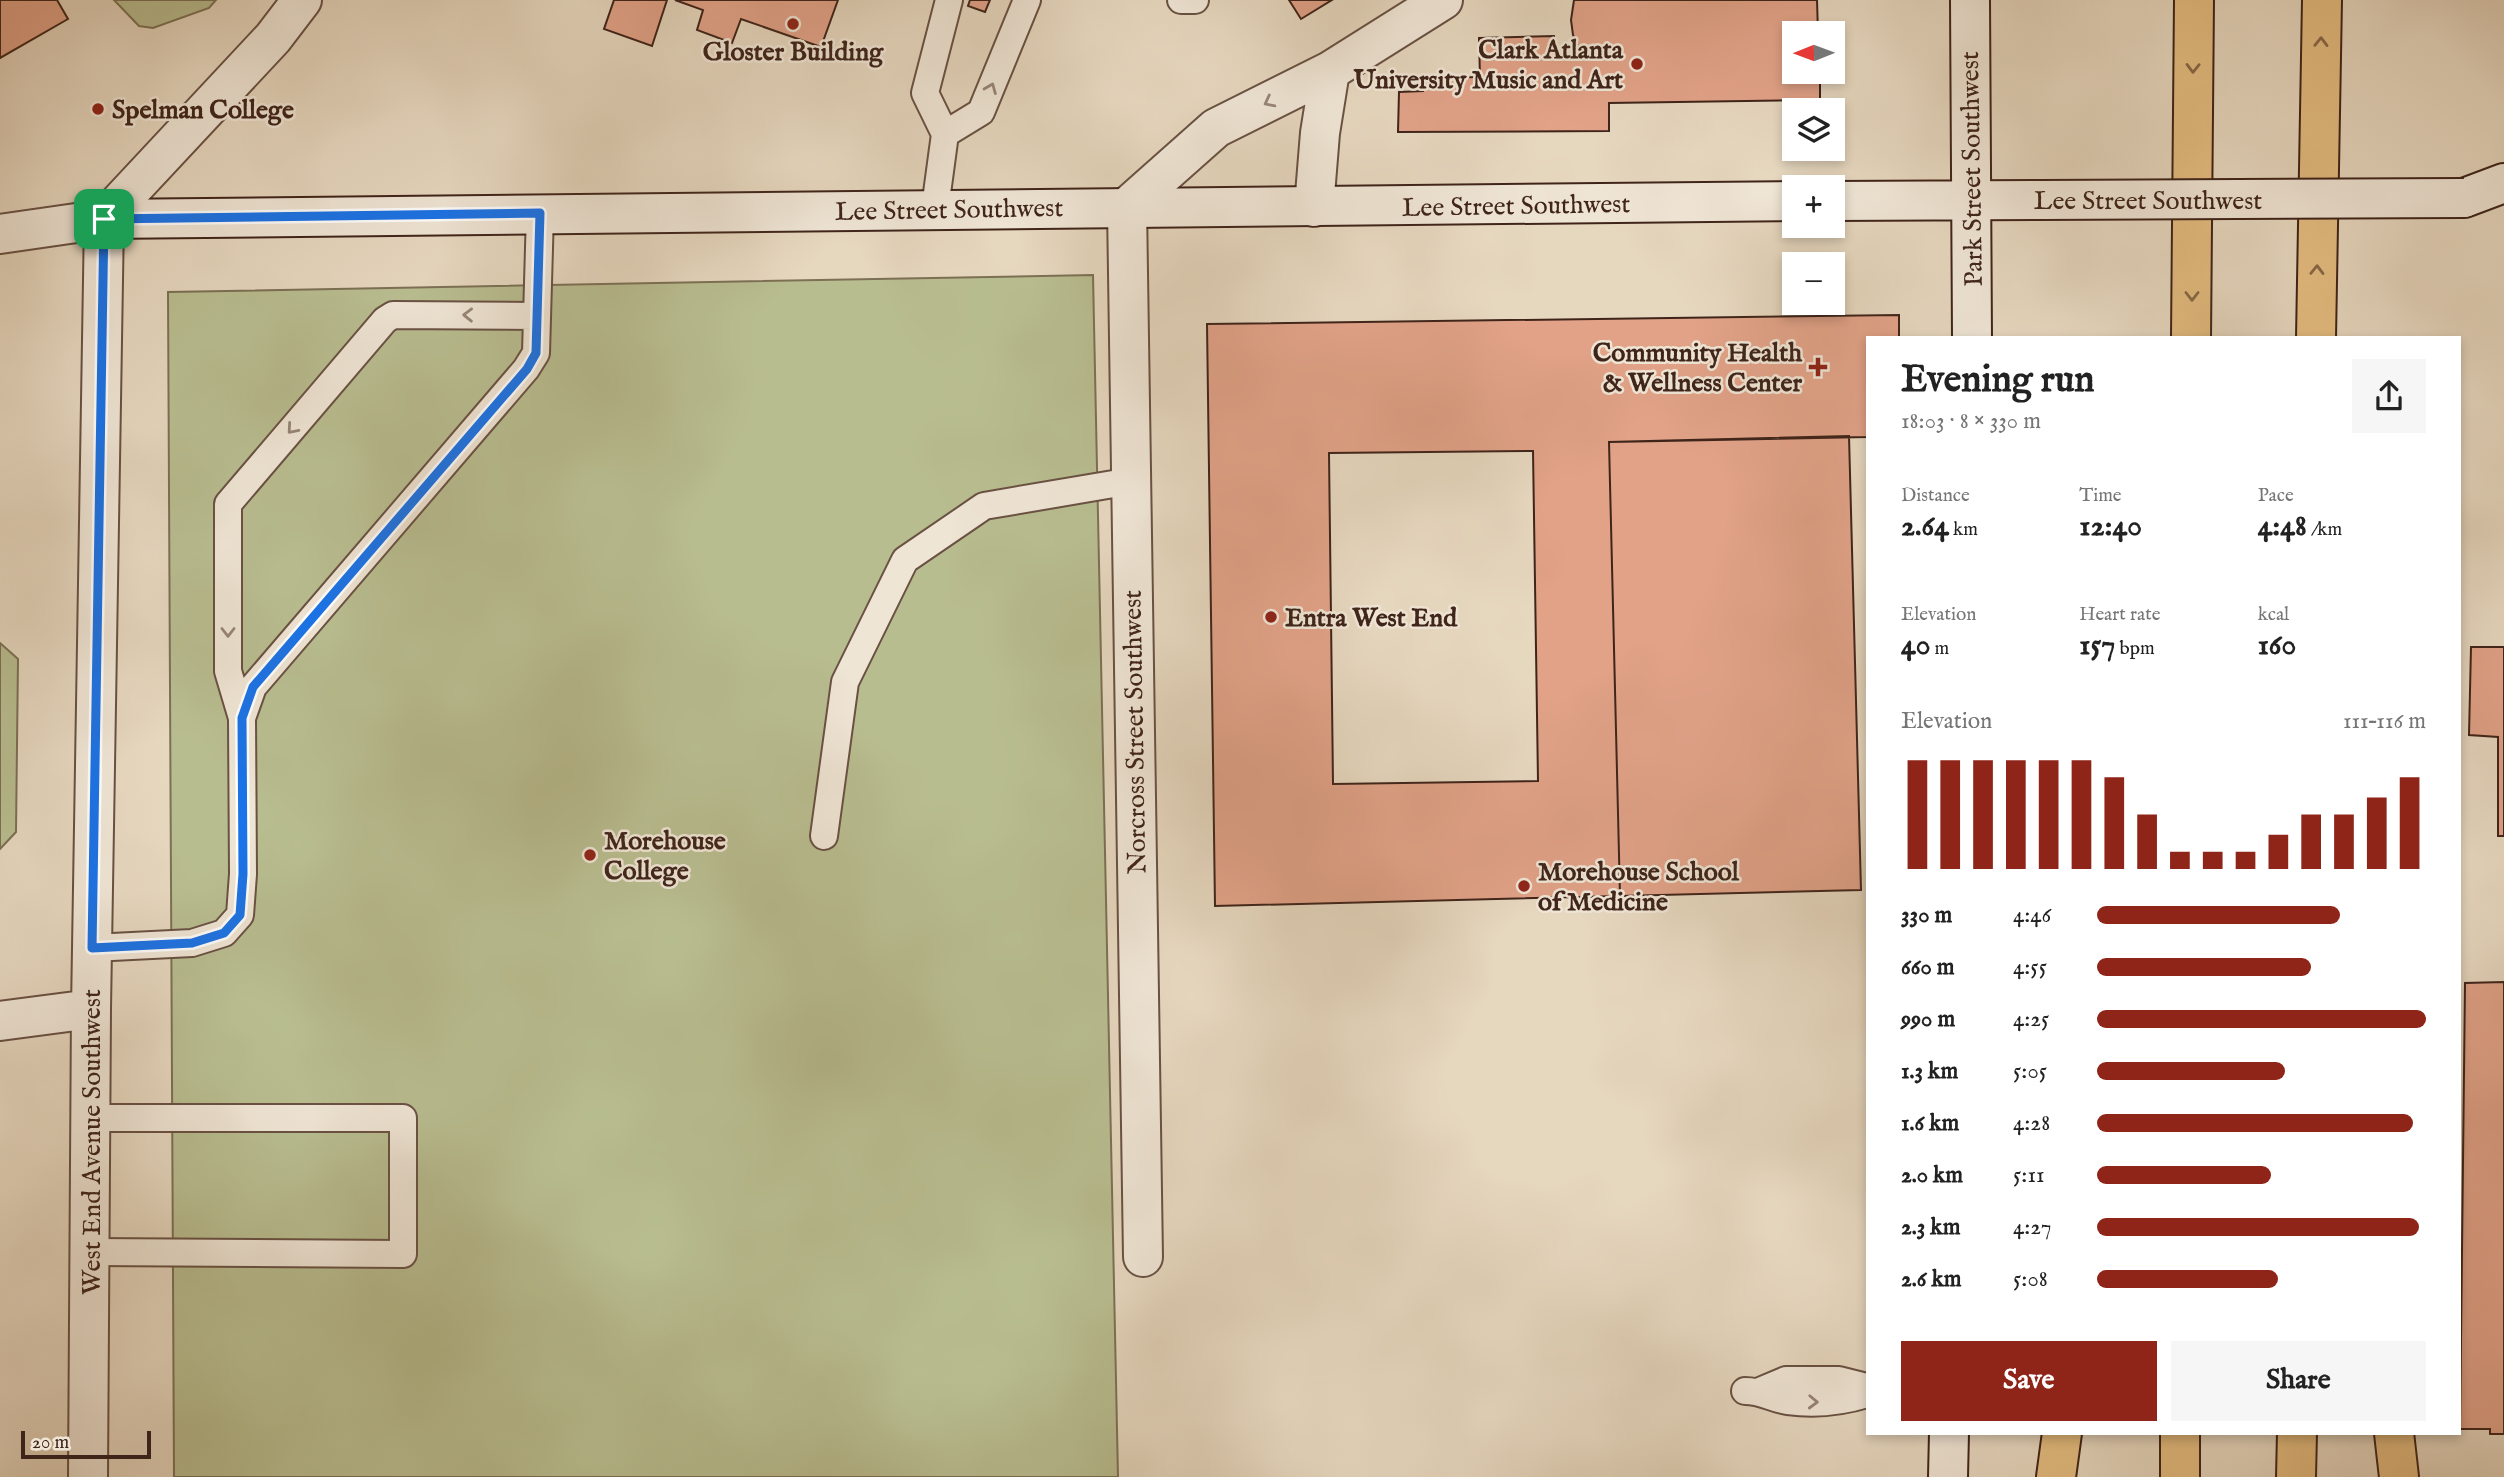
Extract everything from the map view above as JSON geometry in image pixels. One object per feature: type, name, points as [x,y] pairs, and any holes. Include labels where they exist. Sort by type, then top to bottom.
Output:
[{"type":"highway","points":[[2192,336],[2194,0]]},
{"type":"highway","points":[[2316,336],[2322,0]]},
{"type":"highway","points":[[2056,1477],[2062,1435]]},
{"type":"highway","points":[[2180,1435],[2180,1477]]},
{"type":"highway","points":[[2296,1477],[2297,1435]]},
{"type":"highway","points":[[2394,1435],[2399,1477]]},
{"type":"street","points":[[104,219],[273,38],[302,0]]},
{"type":"street","points":[[1127,207],[1216,128],[1330,71],[1443,0]]},
{"type":"street","name":"Park Street Southwest","points":[[1970,0],[1972,336]]},
{"type":"street","points":[[1314,207],[1320,133],[1330,71]]},
{"type":"street","name":"Lee Street Southwest","points":[[2464,198],[2504,183]]},
{"type":"street","name":"Lee Street Southwest","points":[[1845,201],[2464,198],[2504,210]]},
{"type":"street","name":"Lee Street Southwest","points":[[0,234],[104,219],[935,208],[1782,201]]},
{"type":"street","name":"Norcross Street Southwest","points":[[1127,207],[1143,1257]]},
{"type":"street","name":"West End Avenue Southwest","points":[[88,1477],[91,1009],[104,219]]},
{"type":"street","points":[[0,1021],[91,1009]]},
{"type":"street","points":[[1948,1477],[1949,1435]]},
{"type":"lane","points":[[935,208],[945,134],[925,93],[949,0]]},
{"type":"lane","points":[[945,134],[981,112],[1027,0]]},
{"type":"lane","points":[[1181,0],[1195,0]]},
{"type":"lane","points":[[242,718],[253,687],[527,369],[536,353],[540,213]]},
{"type":"lane","points":[[92,948],[192,943],[224,933],[240,915],[243,874],[242,718],[228,671],[228,504],[385,320],[393,315],[536,316]]},
{"type":"lane","points":[[824,836],[845,682],[905,560],[984,506],[1131,481]]},
{"type":"lane","points":[[90,1118],[403,1118],[403,1241],[402,1254],[90,1252]]},
{"type":"lane","points":[[1866,1387],[1839,1380],[1786,1380],[1752,1391],[1786,1401],[1839,1403],[1866,1394]]},
{"type":"green space","points":[[114,0],[216,0],[209,8],[153,28],[139,26]]},
{"type":"green space","name":"Morehouse College","points":[[1093,275],[1118,1477],[174,1477],[168,292]]},
{"type":"green space","points":[[0,643],[18,659],[16,832],[0,849]]},
{"type":"building","points":[[0,0],[57,0],[68,19],[0,58]]},
{"type":"building","name":"Gloster Building","points":[[614,0],[667,0],[652,46],[604,29]]},
{"type":"building","name":"Gloster Building","points":[[675,0],[838,0],[821,47],[741,19],[732,43],[697,30],[703,10]]},
{"type":"building","points":[[970,0],[990,0],[985,12],[968,6]]},
{"type":"building","points":[[1289,0],[1332,0],[1301,19]]},
{"type":"building","name":"Clark Atlanta University Music and Art","points":[[1574,0],[1817,0],[1818,21],[1782,21],[1782,84],[1820,84],[1820,98],[1609,103],[1609,131],[1398,132],[1399,92],[1423,91],[1422,78],[1480,77],[1479,38],[1554,36],[1555,56],[1582,55],[1573,35],[1571,20]]},
{"type":"building","name":"Entra West End","points":[[1899,315],[1899,336],[1866,336],[1866,437],[1609,442],[1620,896],[1215,906],[1207,324]],"holes":[[[1533,451],[1538,781],[1333,784],[1329,453]]]},
{"type":"building","points":[[1849,436],[1861,890],[1620,896],[1609,442]]},
{"type":"building","points":[[2471,647],[2504,647],[2504,836],[2498,836],[2498,737],[2469,735]]},
{"type":"building","points":[[2504,982],[2504,1434],[2490,1434],[2490,1429],[2461,1429],[2465,983]]},
{"type":"place","name":"Gloster Building","points":[[793,24]]},
{"type":"place","name":"Clark Atlanta University Music and Art","points":[[1637,64]]},
{"type":"place","name":"Spelman College","points":[[98,109]]},
{"type":"place","name":"Community Health & Wellness Center","points":[[1818,367]]},
{"type":"place","name":"Entra West End","points":[[1271,617]]},
{"type":"place","name":"Morehouse College","points":[[590,855]]},
{"type":"place","name":"Morehouse School of Medicine","points":[[1524,886]]},
{"type":"route","points":[[540,213],[536,353],[527,369],[253,687],[242,718],[243,874],[240,915],[224,933],[192,943],[92,948],[104,219],[540,213]]}]
